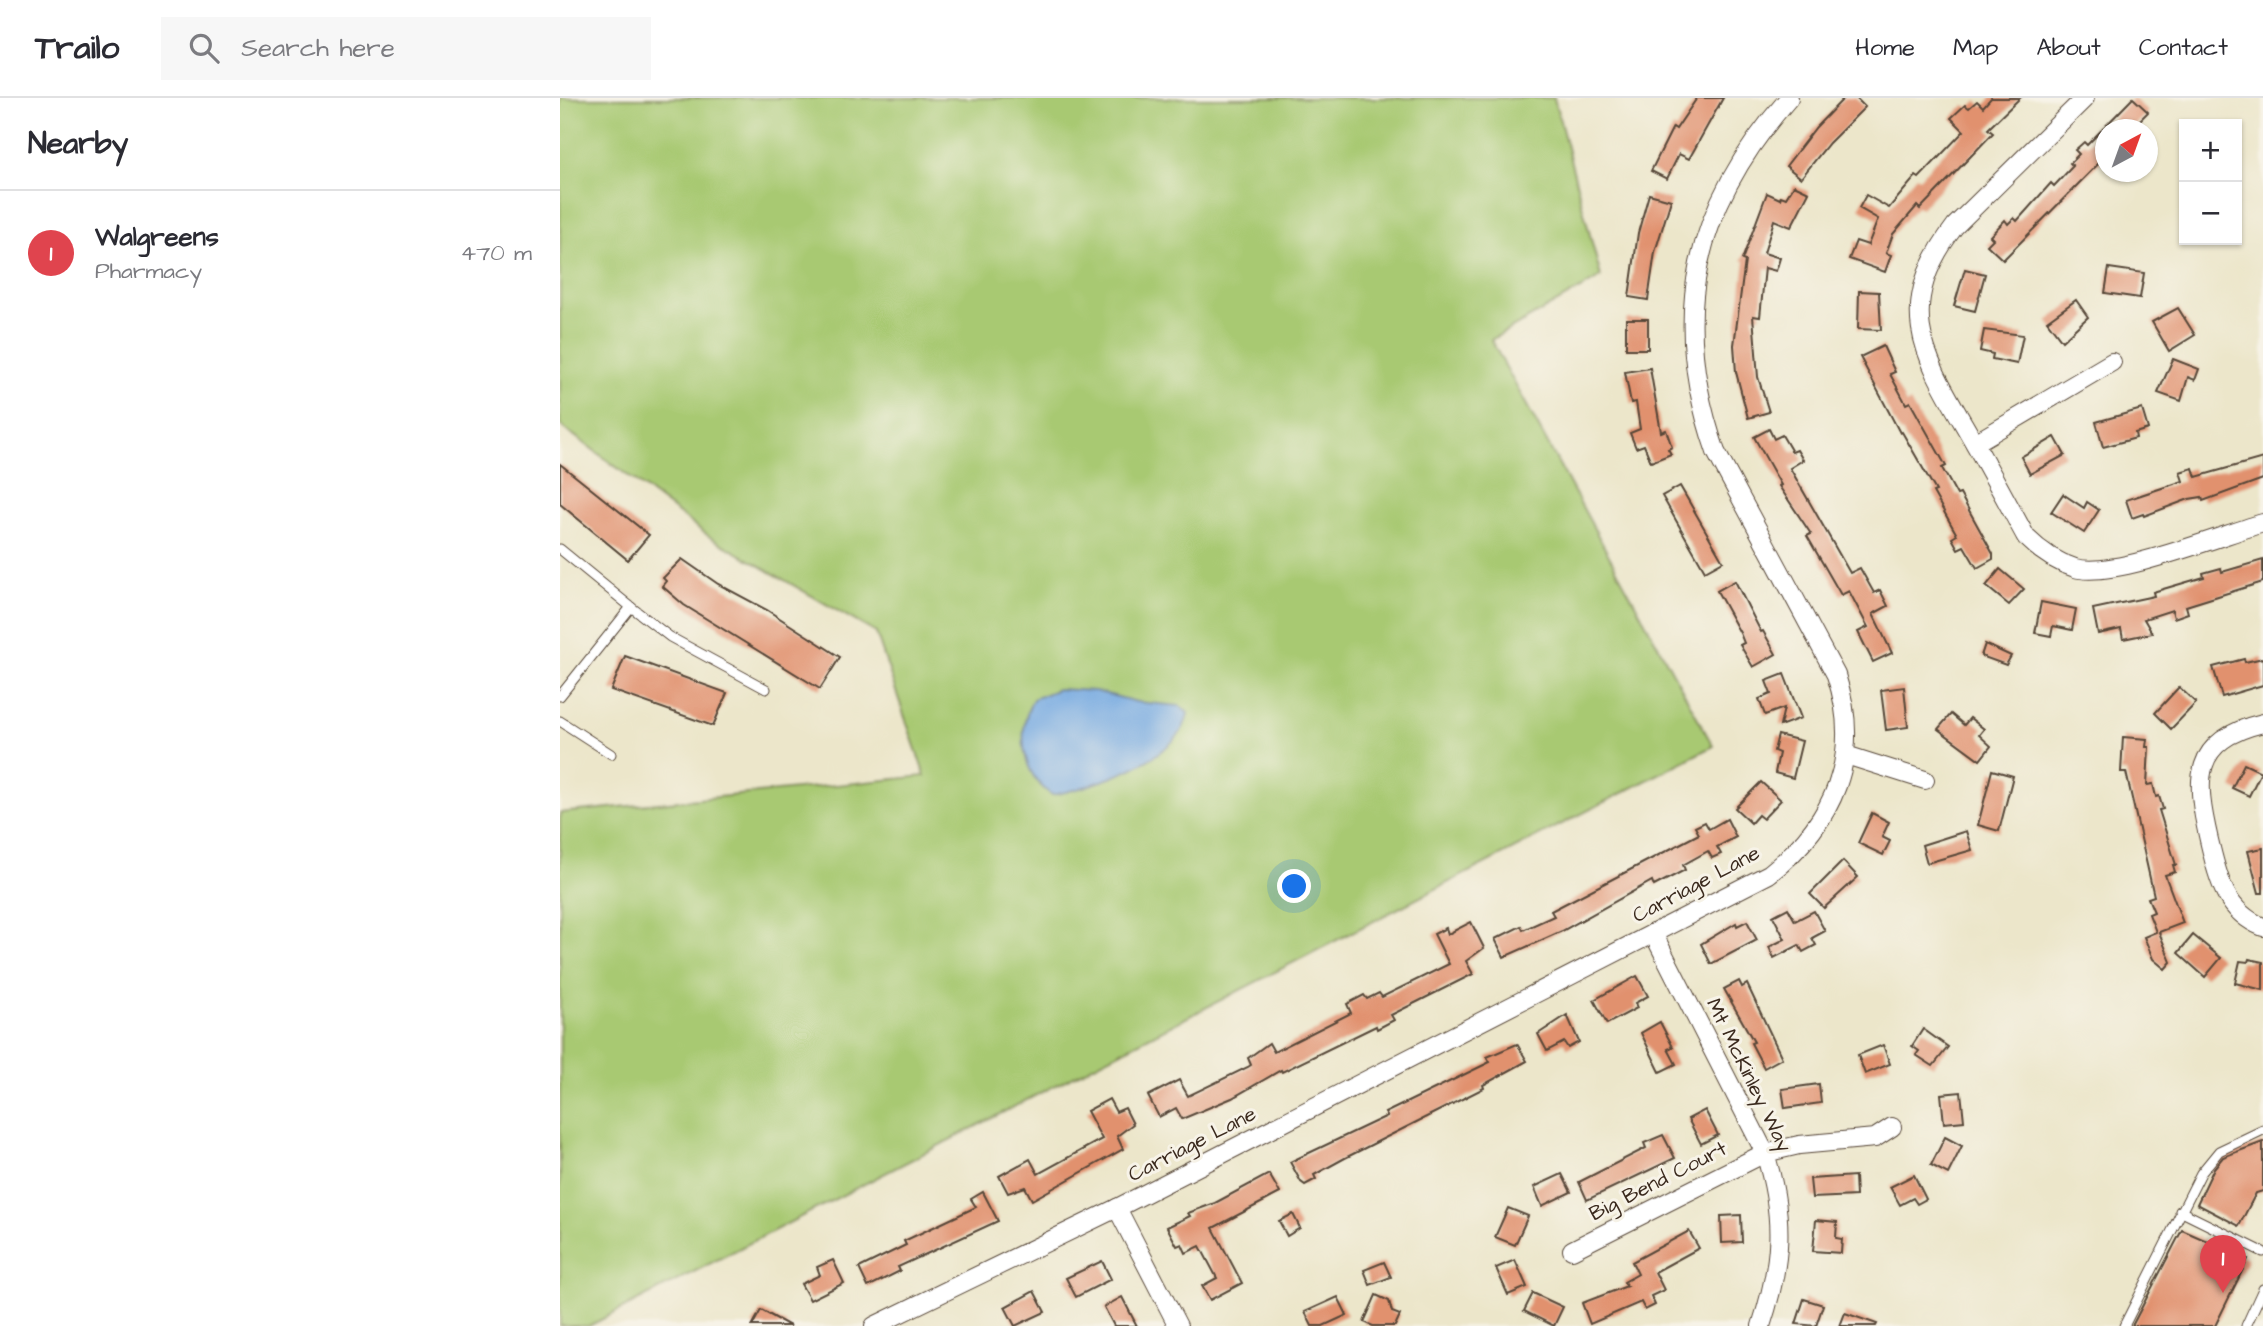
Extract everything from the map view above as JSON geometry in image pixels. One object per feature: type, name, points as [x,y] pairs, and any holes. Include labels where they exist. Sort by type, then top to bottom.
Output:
[{"type":"street","name":"Carriage Lane","points":[[874,1326],[1117,1208],[1769,874],[1794,855],[1824,817],[1838,786],[1846,755],[1844,708],[1836,675],[1716,452],[1703,413],[1695,371],[1695,286],[1712,217],[1746,152],[1789,98]]},
{"type":"street","points":[[2085,98],[1955,226],[1938,249],[1920,290],[1919,315],[1923,345],[1940,383],[2026,537],[2040,551],[2077,569],[2120,567],[2263,523]]},
{"type":"street","points":[[1975,443],[2112,362]]},
{"type":"street","points":[[2263,723],[2235,732],[2212,751],[2199,779],[2199,797],[2219,881],[2226,898],[2237,912],[2263,927]]},
{"type":"street","points":[[1846,755],[1925,780]]},
{"type":"street","name":"Mt McKinley Way","points":[[1653,933],[1765,1153],[1776,1189],[1780,1239],[1776,1272],[1760,1326]]},
{"type":"street","name":"Big Bend Court","points":[[1572,1250],[1765,1153],[1799,1145],[1875,1138],[1892,1127]]},
{"type":"street","points":[[1117,1208],[1178,1326]]},
{"type":"lane","points":[[560,548],[670,637],[766,689]]},
{"type":"lane","points":[[560,696],[631,607]]},
{"type":"lane","points":[[560,721],[611,754]]},
{"type":"lane","points":[[2124,1326],[2201,1172],[2219,1151],[2263,1130]]},
{"type":"lane","points":[[2180,1211],[2260,1250],[2263,1239]]},
{"type":"lane","points":[[2246,1326],[2263,1289]]},
{"type":"green space","points":[[560,98],[1554,98],[1601,277],[1491,340],[1713,746],[589,1326],[560,1326],[560,813],[925,776],[876,633],[710,537],[560,425]]},
{"type":"water","points":[[1058,689],[1095,691],[1137,702],[1180,706],[1188,713],[1182,729],[1170,744],[1153,757],[1089,786],[1052,795],[1033,775],[1024,751],[1024,738],[1028,711],[1033,699]]},
{"type":"building","points":[[1697,98],[1723,98],[1689,159],[1679,154],[1667,179],[1651,171],[1673,127],[1676,129]]},
{"type":"building","points":[[1844,98],[1856,98],[1865,107],[1829,143],[1801,178],[1786,166],[1816,127]]},
{"type":"building","points":[[1991,98],[2020,98],[1988,129],[1993,133],[1920,209],[1917,206],[1893,234],[1886,253],[1891,255],[1885,272],[1849,259],[1856,241],[1868,245],[1878,219],[1859,208],[1866,195],[1889,208],[1916,176],[1919,178],[1964,131],[1951,118],[1965,105],[1969,108],[1977,101],[1983,107]]},
{"type":"building","points":[[2133,98],[2148,112],[2141,119],[2112,119]]},
{"type":"building","points":[[2095,137],[2095,167],[2003,260],[1987,245],[1993,239],[1990,236],[2005,220],[2008,224],[2014,218],[2017,221],[2051,183],[2054,186],[2073,166],[2070,163],[2079,154],[2075,150],[2084,142],[2087,145]]},
{"type":"building","points":[[1794,185],[1809,192],[1791,227],[1774,220],[1764,253],[1780,258],[1776,271],[1765,268],[1760,317],[1753,316],[1758,377],[1769,412],[1748,418],[1736,372],[1734,345],[1745,261],[1742,260],[1767,193],[1780,199],[1781,196],[1786,198]]},
{"type":"building","points":[[1649,194],[1671,200],[1655,252],[1648,300],[1629,297],[1638,233]]},
{"type":"building","points":[[2109,268],[2144,273],[2140,298],[2105,293]]},
{"type":"building","points":[[1965,269],[1985,274],[1975,311],[1954,306]]},
{"type":"building","points":[[1859,291],[1879,292],[1881,330],[1858,329]]},
{"type":"building","points":[[2076,300],[2088,317],[2062,341],[2047,321]]},
{"type":"building","points":[[2178,308],[2195,335],[2169,351],[2152,322]]},
{"type":"building","points":[[1626,319],[1648,319],[1648,349],[1626,349]]},
{"type":"building","points":[[1984,330],[2023,335],[2017,364],[1992,359],[1993,354],[1980,351]]},
{"type":"building","points":[[1883,346],[1895,372],[1890,374],[1906,404],[1910,402],[1946,466],[1942,468],[1957,495],[1960,494],[1993,554],[1993,559],[1977,568],[1964,546],[1958,549],[1952,538],[1957,535],[1933,492],[1936,491],[1902,432],[1900,433],[1860,357]]},
{"type":"building","points":[[2173,359],[2199,369],[2195,380],[2188,377],[2181,401],[2158,393]]},
{"type":"building","points":[[1650,368],[1661,432],[1666,430],[1672,447],[1668,449],[1671,454],[1651,462],[1644,445],[1636,448],[1630,433],[1640,429],[1636,402],[1631,403],[1625,372]]},
{"type":"building","points":[[2142,409],[2148,429],[2135,433],[2136,438],[2103,447],[2096,422]]},
{"type":"building","points":[[1769,429],[1774,439],[1782,435],[1792,452],[1797,450],[1803,460],[1790,468],[1850,573],[1860,568],[1874,593],[1880,590],[1888,606],[1873,614],[1892,653],[1873,662],[1858,632],[1868,627],[1849,591],[1841,595],[1807,536],[1811,534],[1779,486],[1781,485],[1754,437]]},
{"type":"building","points":[[2055,437],[2065,455],[2030,474],[2021,457]]},
{"type":"building","points":[[2263,458],[2263,479],[2203,501],[2202,497],[2189,499],[2132,518],[2126,500],[2183,481],[2180,472],[2193,468],[2196,477]]},
{"type":"building","points":[[560,464],[649,535],[628,560],[560,504]]},
{"type":"building","points":[[1680,486],[1723,561],[1705,571],[1662,496]]},
{"type":"building","points":[[2063,494],[2084,508],[2087,502],[2099,510],[2084,533],[2051,512]]},
{"type":"building","points":[[682,559],[718,584],[767,610],[840,657],[820,689],[684,605],[662,586],[666,581],[663,578]]},
{"type":"building","points":[[2263,560],[2263,582],[2186,606],[2188,613],[2174,618],[2172,610],[2144,619],[2152,633],[2123,639],[2121,629],[2098,634],[2093,609],[2154,596],[2153,592],[2204,577],[2203,573],[2221,568],[2222,572]]},
{"type":"building","points":[[2000,569],[2024,589],[2009,605],[1986,586]]},
{"type":"building","points":[[1735,581],[1761,632],[1763,631],[1776,654],[1753,667],[1740,645],[1744,643],[1740,633],[1717,591]]},
{"type":"building","points":[[2041,602],[2076,609],[2072,630],[2053,626],[2051,636],[2035,633]]},
{"type":"building","points":[[1985,644],[2011,656],[2006,665],[1981,656]]},
{"type":"building","points":[[625,656],[727,693],[713,726],[611,690]]},
{"type":"building","points":[[2263,658],[2263,685],[2222,697],[2213,667],[2244,659],[2245,662]]},
{"type":"building","points":[[1784,674],[1801,718],[1780,726],[1784,708],[1765,715],[1759,699],[1771,694],[1766,681]]},
{"type":"building","points":[[1904,687],[1908,727],[1886,730],[1881,690]]},
{"type":"building","points":[[2179,687],[2196,703],[2171,729],[2155,713]]},
{"type":"building","points":[[1951,714],[1964,725],[1970,718],[1984,729],[1979,735],[1991,746],[1980,760],[1938,729]]},
{"type":"building","points":[[1778,735],[1802,741],[1793,778],[1775,773],[1779,753],[1774,751]]},
{"type":"building","points":[[2123,737],[2147,739],[2147,785],[2153,784],[2156,797],[2159,796],[2163,809],[2159,810],[2176,865],[2173,865],[2175,872],[2165,875],[2183,923],[2159,932],[2171,962],[2165,969],[2153,959],[2144,937],[2156,932],[2149,914],[2154,912],[2148,898],[2154,896],[2126,772],[2121,772]]},
{"type":"building","points":[[2244,764],[2261,772],[2249,796],[2232,788]]},
{"type":"building","points":[[1992,770],[2013,776],[1999,831],[1978,825]]},
{"type":"building","points":[[1761,782],[1781,800],[1763,819],[1758,815],[1751,823],[1735,808]]},
{"type":"building","points":[[1872,813],[1889,822],[1882,837],[1890,841],[1883,855],[1858,843]]},
{"type":"building","points":[[1727,819],[1736,837],[1717,847],[1721,854],[1712,858],[1708,851],[1683,865],[1685,870],[1654,886],[1652,881],[1562,931],[1504,957],[1495,939],[1521,926],[1523,930],[1554,916],[1551,911],[1699,834],[1695,827],[1705,822],[1709,829]]},
{"type":"building","points":[[1966,831],[1972,850],[1927,863],[1922,845]]},
{"type":"building","points":[[2263,848],[2263,893],[2259,893],[2248,851]]},
{"type":"building","points":[[1843,861],[1858,877],[1824,908],[1810,894]]},
{"type":"building","points":[[1788,908],[1795,921],[1814,911],[1825,931],[1812,938],[1816,945],[1803,952],[1799,945],[1774,958],[1769,947],[1785,939],[1773,916]]},
{"type":"building","points":[[1747,921],[1757,940],[1711,964],[1701,944],[1736,923],[1737,926]]},
{"type":"building","points":[[1471,922],[1484,948],[1466,961],[1473,974],[1391,1015],[1394,1020],[1377,1029],[1376,1026],[1282,1072],[1281,1070],[1232,1098],[1182,1119],[1176,1108],[1159,1117],[1148,1096],[1179,1080],[1188,1096],[1248,1067],[1251,1065],[1248,1058],[1269,1043],[1274,1052],[1351,1013],[1347,1004],[1364,995],[1367,999],[1379,993],[1382,997],[1449,964],[1434,934],[1446,928],[1448,934]]},
{"type":"building","points":[[2193,935],[2221,958],[2205,977],[2178,953]]},
{"type":"building","points":[[2249,959],[2263,962],[2263,990],[2235,983],[2240,961],[2248,962]]},
{"type":"building","points":[[1637,976],[1648,996],[1635,1003],[1637,1008],[1607,1024],[1594,1000]]},
{"type":"building","points":[[1739,981],[1742,987],[1747,984],[1782,1058],[1764,1068],[1751,1043],[1754,1042],[1724,989]]},
{"type":"building","points":[[1567,1015],[1579,1042],[1568,1048],[1564,1042],[1547,1051],[1538,1034]]},
{"type":"building","points":[[1660,1022],[1673,1047],[1668,1049],[1676,1064],[1660,1072],[1641,1033]]},
{"type":"building","points":[[1923,1029],[1948,1047],[1933,1066],[1916,1055],[1919,1051],[1912,1046]]},
{"type":"building","points":[[1517,1044],[1527,1061],[1483,1085],[1484,1088],[1314,1175],[1316,1179],[1305,1185],[1301,1182],[1290,1162],[1387,1116],[1385,1113],[1490,1062],[1487,1057]]},
{"type":"building","points":[[1883,1045],[1890,1064],[1865,1074],[1858,1055]]},
{"type":"building","points":[[1819,1084],[1821,1103],[1785,1108],[1782,1089]]},
{"type":"building","points":[[1961,1092],[1964,1121],[1944,1123],[1941,1094]]},
{"type":"building","points":[[1109,1099],[1116,1112],[1125,1108],[1133,1124],[1117,1136],[1123,1149],[1032,1200],[1025,1187],[1008,1193],[999,1176],[1030,1159],[1038,1174],[1102,1139],[1087,1111]]},
{"type":"building","points":[[1705,1110],[1718,1135],[1701,1144],[1688,1119]]},
{"type":"building","points":[[1663,1135],[1675,1158],[1587,1200],[1579,1182],[1646,1148],[1644,1143]]},
{"type":"building","points":[[1945,1137],[1962,1146],[1948,1174],[1931,1165]]},
{"type":"building","points":[[2263,1142],[2263,1191],[2256,1193],[2239,1226],[2197,1204],[2214,1168],[2223,1157]]},
{"type":"building","points":[[1269,1174],[1280,1193],[1213,1228],[1242,1283],[1210,1300],[1202,1286],[1217,1278],[1200,1246],[1186,1253],[1182,1244],[1177,1246],[1167,1227],[1190,1216],[1188,1213],[1215,1203]]},
{"type":"building","points":[[1562,1174],[1571,1192],[1542,1206],[1534,1187]]},
{"type":"building","points":[[1914,1175],[1926,1199],[1917,1204],[1913,1198],[1900,1205],[1890,1187]]},
{"type":"building","points":[[1855,1176],[1856,1196],[1812,1198],[1810,1179]]},
{"type":"building","points":[[983,1192],[998,1221],[898,1267],[900,1271],[868,1287],[859,1268],[906,1245],[904,1241],[976,1207],[971,1199]]},
{"type":"building","points":[[1508,1208],[1528,1216],[1515,1245],[1495,1237]]},
{"type":"building","points":[[1293,1214],[1300,1228],[1287,1236],[1279,1221]]},
{"type":"building","points":[[1741,1215],[1742,1242],[1722,1243],[1721,1216]]},
{"type":"building","points":[[1816,1220],[1837,1222],[1836,1238],[1842,1239],[1841,1253],[1813,1251]]},
{"type":"building","points":[[2182,1230],[2248,1259],[2215,1326],[2132,1326]]},
{"type":"building","points":[[1689,1231],[1699,1248],[1655,1272],[1664,1290],[1651,1296],[1655,1305],[1645,1310],[1641,1302],[1590,1324],[1582,1303],[1627,1286],[1624,1282],[1638,1274],[1632,1262]]},
{"type":"building","points":[[833,1260],[844,1283],[810,1300],[801,1284],[820,1275],[817,1267]]},
{"type":"building","points":[[1515,1260],[1527,1287],[1508,1295],[1496,1268]]},
{"type":"building","points":[[1102,1261],[1111,1279],[1076,1297],[1066,1278]]},
{"type":"building","points":[[1384,1262],[1391,1277],[1370,1285],[1364,1270]]},
{"type":"building","points":[[1034,1291],[1045,1312],[1015,1326],[1005,1307]]},
{"type":"building","points":[[1533,1293],[1563,1307],[1554,1326],[1524,1311]]},
{"type":"building","points":[[1376,1295],[1389,1301],[1392,1312],[1400,1315],[1395,1326],[1373,1326],[1364,1322]]},
{"type":"building","points":[[1122,1297],[1137,1326],[1114,1326],[1104,1307]]},
{"type":"building","points":[[1338,1297],[1347,1315],[1323,1326],[1312,1326],[1305,1312]]},
{"type":"building","points":[[1804,1299],[1823,1305],[1816,1326],[1796,1324]]},
{"type":"building","points":[[761,1310],[790,1326],[752,1326]]},
{"type":"building","points":[[1845,1313],[1877,1324],[1840,1326]]},
{"type":"place","name":"Walgreens","points":[[2223,1293]]}]
